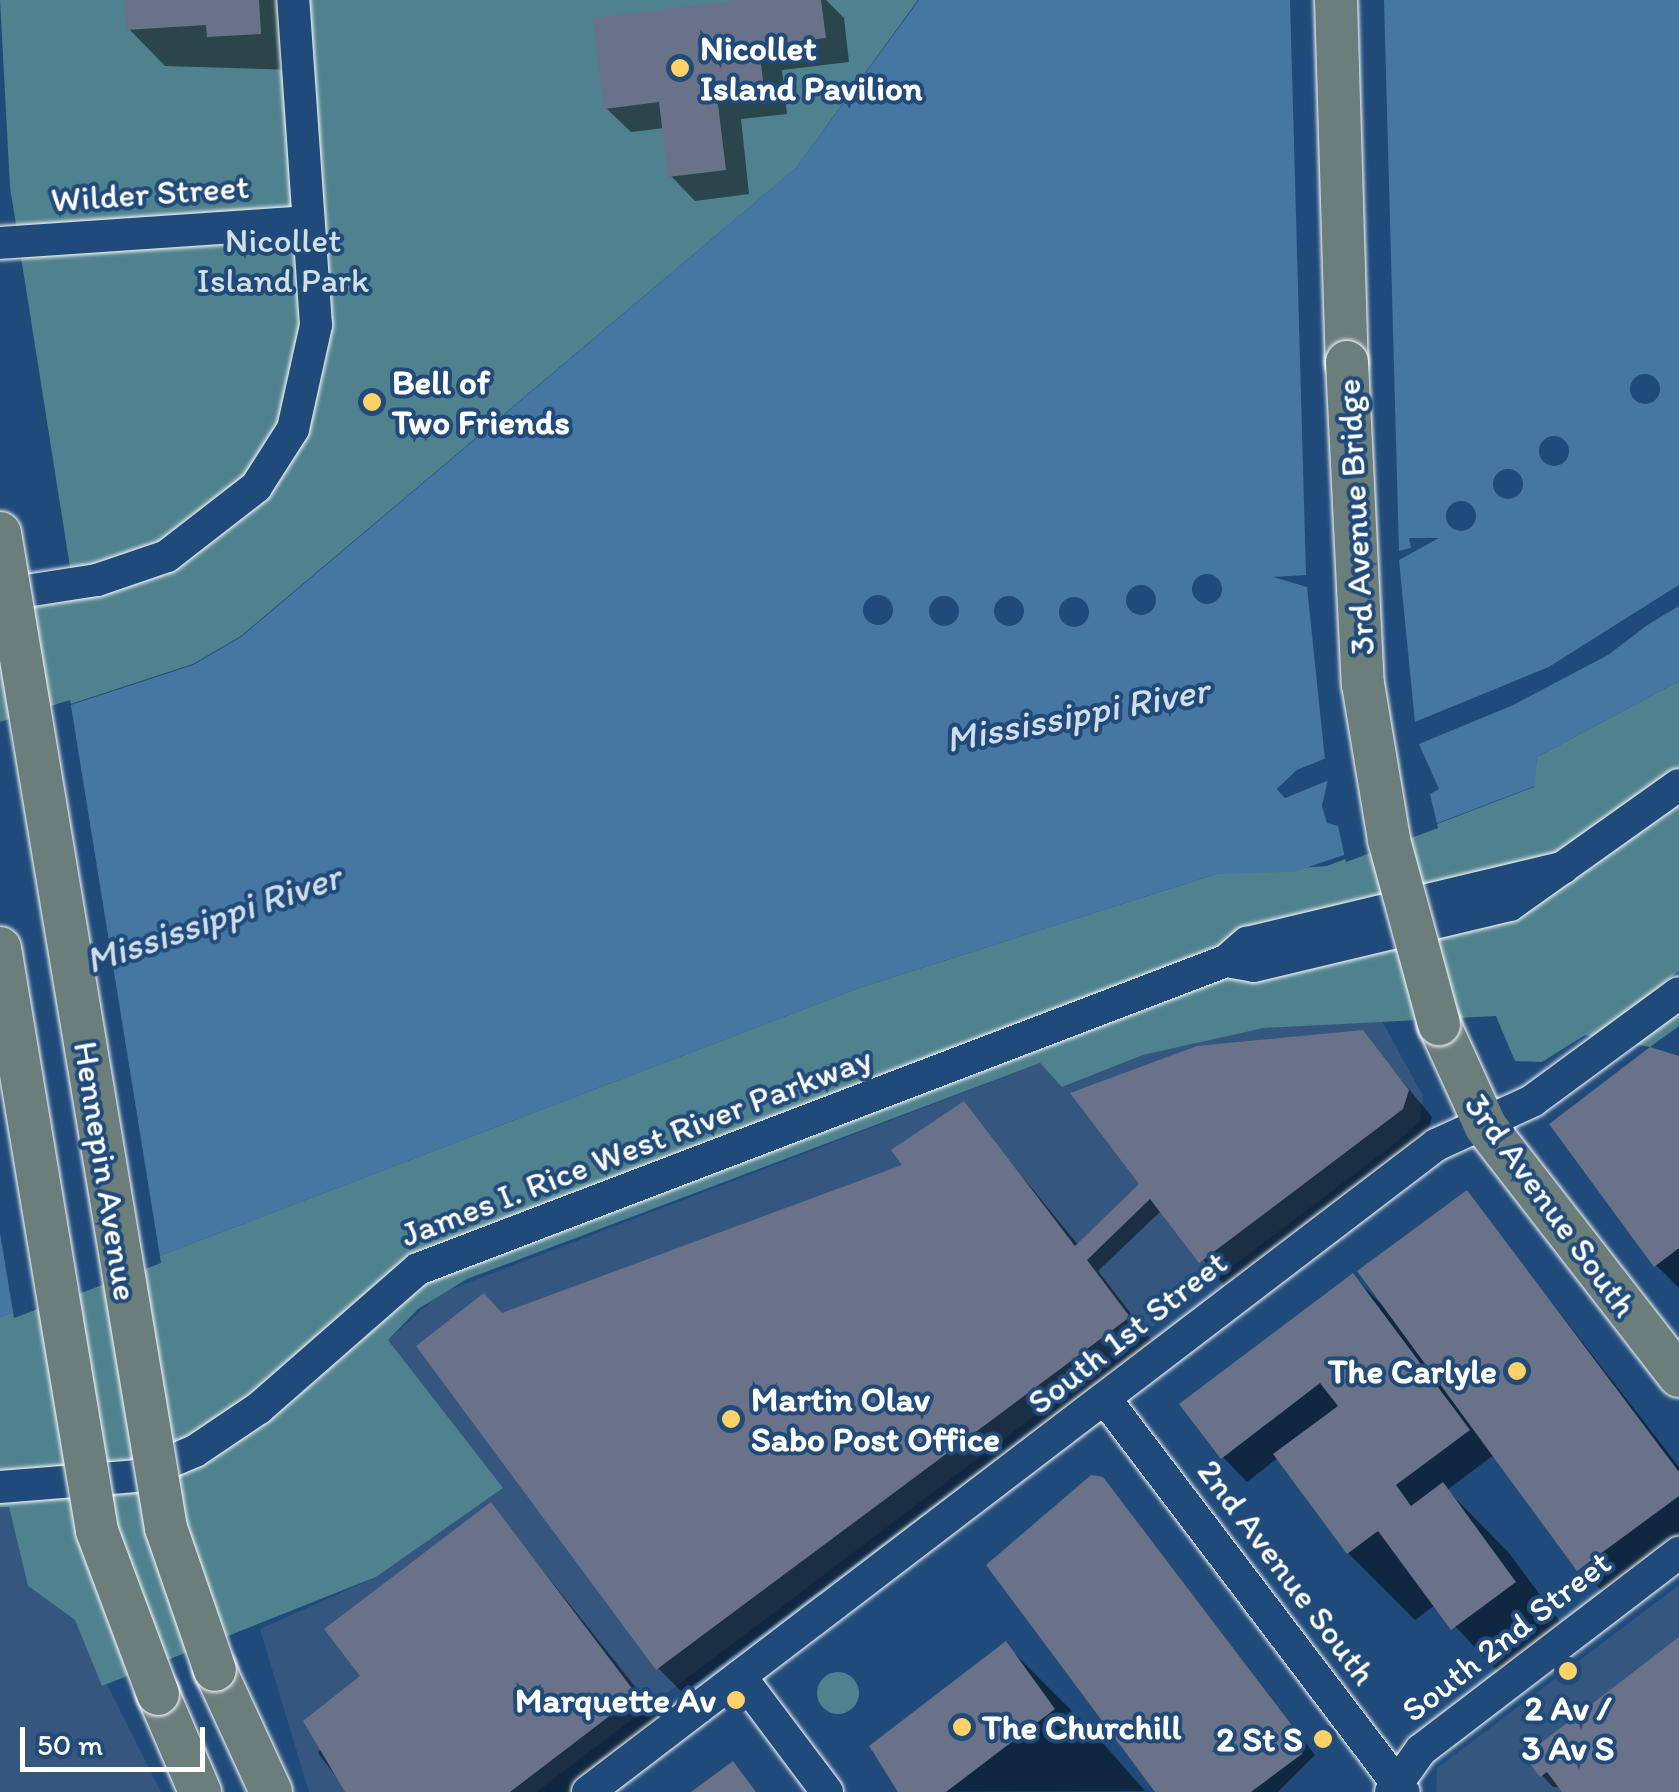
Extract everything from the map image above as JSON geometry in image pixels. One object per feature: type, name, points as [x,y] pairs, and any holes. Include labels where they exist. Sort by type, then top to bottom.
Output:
[{"type":"main road","name":"3rd Avenue Bridge","points":[[1336,0],[1363,684],[1389,840],[1439,1024]]},
{"type":"main road","name":"Hennepin Avenue","points":[[0,532],[163,1514],[215,1670],[270,1792]]},
{"type":"main road","name":"Hennepin Avenue","points":[[0,948],[90,1497],[115,1592],[200,1792]]},
{"type":"main road","name":"3rd Avenue South","points":[[1439,1024],[1486,1128],[1679,1376]]},
{"type":"street","points":[[0,595],[97,580],[167,556],[256,487],[293,429],[314,341],[292,0]]},
{"type":"street","name":"Wilder Street","points":[[0,243],[307,222]]},
{"type":"street","name":"James I. Rice West River Parkway","points":[[0,1487],[68,1488],[150,1470],[259,1408],[418,1269],[1226,961],[1254,966],[1484,914],[1533,895],[1562,868],[1679,784]]},
{"type":"street","name":"South 1st Street","points":[[588,1792],[1436,1145],[1486,1128],[1679,993]]},
{"type":"street","name":"2nd Avenue South","points":[[1106,1400],[1397,1789]]},
{"type":"street","name":"South 2nd Street","points":[[1397,1789],[1421,1750],[1679,1553]]},
{"type":"street","points":[[740,1676],[827,1792]]},
{"type":"shaded area","points":[[1382,1021],[1423,1096],[1420,1121],[1401,1139],[536,1792],[309,1792],[260,1629],[376,1577],[502,1488],[388,1340],[441,1293],[1040,1063],[1063,1087],[1143,1055],[1264,1028]]},
{"type":"shaded area","points":[[0,1507],[9,1507],[28,1586],[75,1620],[161,1792],[0,1792]]},
{"type":"shaded area","points":[[1679,1585],[1679,1792],[1436,1792],[1437,1768]]},
{"type":"green space","name":"Nicollet Island Park","points":[[0,0],[918,0],[796,168],[241,636],[193,664],[0,727],[0,614],[75,599],[10,187]]},
{"type":"green space","points":[[1679,681],[1679,971],[1659,987],[1679,996],[1679,1026],[1650,1047],[1585,1035],[1542,1062],[1515,1061],[1496,1016],[1264,1028],[1143,1055],[1062,1087],[1040,1063],[467,1279],[418,1309],[388,1340],[503,1488],[376,1577],[102,1686],[75,1620],[28,1586],[9,1507],[0,1507],[0,1317],[859,988],[1216,874],[1327,866],[1534,787],[1537,757]]},
{"type":"green space","points":[[838,1672],[853,1678],[859,1693],[853,1708],[838,1714],[823,1708],[817,1693],[823,1678]]},
{"type":"water","name":"Mississippi River","points":[[919,0],[1679,0],[1679,585],[1549,667],[1297,770],[1277,789],[1285,798],[1513,705],[1679,606],[1679,681],[1537,757],[1535,786],[1435,824],[1294,872],[1216,874],[859,988],[0,1317],[0,728],[193,665],[241,637],[796,168]]},
{"type":"pier","points":[[1290,0],[1384,0],[1399,551],[1411,548],[1409,538],[1439,538],[1399,560],[1415,723],[1549,667],[1679,585],[1552,671],[1300,775],[1283,793],[1511,701],[1679,601],[1608,655],[1513,705],[1419,744],[1439,789],[1430,794],[1438,828],[1346,862],[1338,826],[1327,823],[1322,806],[1328,779],[1285,798],[1277,789],[1297,770],[1325,760],[1307,587],[1273,577],[1306,575]]},
{"type":"pier","points":[[1645,374],[1659,383],[1660,389],[1651,403],[1645,404],[1631,395],[1630,389],[1639,375]]},
{"type":"pier","points":[[1554,436],[1568,445],[1569,451],[1560,465],[1554,466],[1540,457],[1539,451],[1548,437]]},
{"type":"pier","points":[[1508,469],[1522,478],[1523,484],[1514,498],[1508,499],[1494,490],[1493,484],[1502,470]]},
{"type":"pier","points":[[1461,501],[1475,510],[1476,516],[1467,530],[1461,531],[1447,522],[1446,516],[1455,502]]},
{"type":"pier","points":[[1207,574],[1221,583],[1222,589],[1213,603],[1207,604],[1193,595],[1192,589],[1201,575]]},
{"type":"pier","points":[[1141,585],[1152,589],[1156,600],[1152,611],[1141,615],[1130,611],[1126,600],[1130,589]]},
{"type":"pier","points":[[878,595],[892,604],[893,610],[884,624],[878,625],[864,616],[863,610],[872,596]]},
{"type":"pier","points":[[944,596],[955,600],[959,611],[955,622],[944,626],[933,622],[929,611],[933,600]]},
{"type":"pier","points":[[1009,596],[1023,605],[1024,611],[1015,625],[1009,626],[995,617],[994,611],[1003,597]]},
{"type":"pier","points":[[1074,597],[1088,606],[1089,612],[1080,626],[1074,627],[1060,618],[1059,612],[1068,598]]},
{"type":"pier","points":[[70,700],[161,1263],[14,1318],[0,1233],[0,722]]},
{"type":"building","points":[[124,0],[259,0],[261,34],[207,37],[206,25],[126,30]]},
{"type":"building","name":"Nicollet Island Pavilion","points":[[741,0],[821,0],[826,38],[759,46],[764,90],[717,96],[726,170],[668,177],[659,102],[604,109],[593,18]]},
{"type":"building","name":"Martin Olav Sabo Post Office","points":[[1363,1030],[1409,1090],[1403,1109],[1199,1263],[1150,1199],[1087,1260],[1130,1317],[656,1670],[416,1346],[484,1293],[502,1313],[902,1165],[891,1150],[964,1101],[1075,1246],[1139,1184],[1070,1093],[1197,1046]]},
{"type":"building","points":[[1650,1047],[1679,1056],[1679,1248],[1654,1267],[1549,1124]]},
{"type":"building","name":"The Carlyle","points":[[1467,1190],[1679,1472],[1679,1496],[1577,1571],[1357,1271]]},
{"type":"building","points":[[1353,1273],[1470,1430],[1396,1485],[1411,1506],[1443,1482],[1516,1582],[1451,1630],[1378,1531],[1347,1554],[1273,1454],[1338,1406],[1320,1383],[1221,1459],[1179,1404]]},
{"type":"building","points":[[1091,1475],[1103,1477],[1304,1741],[1302,1754],[1251,1792],[1155,1792],[986,1565]]},
{"type":"building","points":[[491,1502],[637,1695],[510,1792],[345,1792],[303,1721],[360,1676],[324,1629]]},
{"type":"building","points":[[1679,1637],[1679,1792],[1562,1792],[1547,1772],[1540,1777],[1524,1756]]},
{"type":"building","name":"The Churchill","points":[[1006,1641],[1055,1709],[946,1792],[898,1792],[869,1746]]},
{"type":"building","points":[[733,1761],[756,1792],[691,1792]]},
{"type":"place","name":"Nicollet Island Pavilion","points":[[680,68]]},
{"type":"place","name":"Bell of Two Friends","points":[[372,402]]},
{"type":"place","name":"The Carlyle","points":[[1517,1371]]},
{"type":"place","name":"Martin Olav Sabo Post Office","points":[[731,1419]]},
{"type":"place","name":"2 Av / 3 Av S","points":[[1568,1671]]},
{"type":"place","name":"Marquette Av","points":[[736,1700]]},
{"type":"place","name":"The Churchill","points":[[962,1727]]},
{"type":"place","name":"2 St S","points":[[1323,1739]]}]
